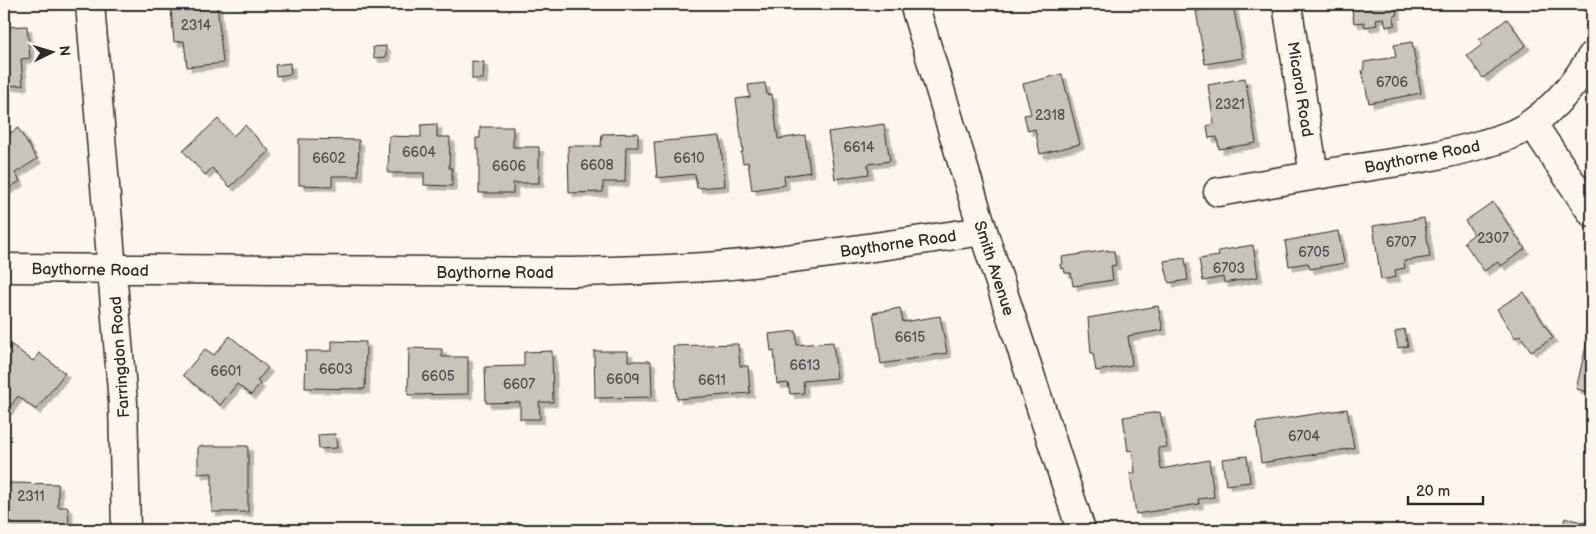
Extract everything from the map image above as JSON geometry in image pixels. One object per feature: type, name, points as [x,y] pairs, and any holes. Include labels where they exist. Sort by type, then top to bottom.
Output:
[{"type":"street","name":"Farringdon Road","points":[[90,4],[123,403],[127,495],[126,530]]},
{"type":"street","name":"Smith Avenue","points":[[914,4],[983,231],[1081,530]]},
{"type":"street","name":"Micarol Road","points":[[1287,4],[1314,175]]},
{"type":"street","name":"Baythorne Road","points":[[1218,192],[1421,158],[1506,138],[1532,124],[1559,99],[1583,72],[1592,56]]},
{"type":"street","points":[[1532,124],[1592,212]]},
{"type":"street","name":"Baythorne Road","points":[[4,268],[549,272],[655,270],[731,265],[983,231]]},
{"type":"building","points":[[217,4],[223,63],[187,67],[184,41],[174,42],[171,9]]},
{"type":"building","points":[[1351,4],[1395,4],[1397,15],[1394,16],[1395,25],[1386,27],[1384,18],[1376,19],[1377,25],[1365,27],[1364,22],[1354,23]]},
{"type":"building","points":[[1233,5],[1243,58],[1205,64],[1196,11]]},
{"type":"building","points":[[1507,19],[1526,45],[1483,78],[1467,56],[1483,44],[1479,40]]},
{"type":"building","points":[[27,26],[30,58],[21,59],[23,85],[4,86],[4,27]]},
{"type":"building","points":[[1412,42],[1421,93],[1369,103],[1362,70],[1364,70],[1364,62],[1396,57],[1394,45]]},
{"type":"building","points":[[386,46],[386,57],[374,58],[373,47]]},
{"type":"building","points":[[472,61],[484,62],[483,79],[472,79]]},
{"type":"building","points":[[290,63],[291,74],[276,76],[275,65]]},
{"type":"building","points":[[1062,74],[1080,144],[1040,154],[1035,129],[1028,131],[1024,115],[1031,114],[1023,84]]},
{"type":"building","points":[[1245,78],[1256,143],[1219,149],[1217,137],[1209,138],[1207,126],[1214,124],[1208,85]]},
{"type":"building","points":[[765,83],[767,95],[772,94],[778,139],[805,135],[810,172],[784,176],[785,185],[752,190],[748,162],[743,163],[741,152],[743,152],[736,99],[750,97],[748,85]]},
{"type":"building","points":[[218,119],[233,136],[245,125],[269,151],[230,187],[212,168],[205,175],[183,151]]},
{"type":"building","points":[[437,124],[437,137],[450,137],[449,168],[452,168],[452,186],[424,185],[424,173],[388,173],[389,136],[421,137],[421,125]]},
{"type":"building","points":[[884,124],[890,161],[868,164],[869,174],[835,179],[828,132]]},
{"type":"building","points":[[480,127],[513,127],[513,147],[539,147],[539,183],[513,183],[513,193],[479,193],[479,149],[476,149],[476,138],[480,138]]},
{"type":"building","points":[[18,128],[37,159],[15,173],[20,181],[4,191],[4,137]]},
{"type":"building","points":[[638,133],[638,147],[626,147],[625,182],[603,182],[603,192],[569,193],[568,146],[601,146],[602,134]]},
{"type":"building","points":[[720,136],[725,186],[697,188],[695,174],[657,178],[654,142]]},
{"type":"building","points":[[299,139],[359,140],[358,176],[332,176],[332,186],[299,185]]},
{"type":"building","points":[[1493,202],[1525,249],[1501,266],[1498,262],[1484,271],[1464,242],[1474,234],[1465,221]]},
{"type":"building","points":[[1424,218],[1430,257],[1404,261],[1405,268],[1395,270],[1396,277],[1381,280],[1373,226]]},
{"type":"building","points":[[1338,231],[1344,263],[1310,269],[1308,263],[1289,266],[1285,241]]},
{"type":"building","points":[[1253,245],[1258,277],[1224,283],[1223,277],[1203,281],[1199,259],[1219,256],[1218,251]]},
{"type":"building","points":[[1108,250],[1114,251],[1116,265],[1111,266],[1113,280],[1073,286],[1071,273],[1065,273],[1064,268],[1061,269],[1060,264],[1063,264],[1062,257]]},
{"type":"building","points":[[1185,258],[1188,280],[1169,283],[1164,261]]},
{"type":"building","points":[[1524,292],[1553,338],[1531,351],[1520,335],[1515,338],[1497,309]]},
{"type":"building","points":[[1158,306],[1163,330],[1128,336],[1132,365],[1096,371],[1093,353],[1091,353],[1088,318]]},
{"type":"building","points":[[900,308],[903,322],[940,316],[947,353],[881,364],[873,313]]},
{"type":"building","points":[[1404,329],[1408,346],[1398,348],[1395,332]]},
{"type":"building","points":[[796,331],[797,345],[833,342],[837,378],[803,381],[804,393],[790,394],[788,383],[777,384],[774,351],[771,351],[769,334]]},
{"type":"building","points":[[230,336],[268,368],[257,381],[260,384],[251,395],[237,384],[220,405],[183,375],[205,349],[214,355]]},
{"type":"building","points":[[332,341],[366,342],[365,389],[305,388],[306,351],[332,351]]},
{"type":"building","points":[[1587,342],[1592,343],[1592,393],[1576,389]]},
{"type":"building","points":[[738,344],[740,366],[748,366],[750,393],[677,399],[673,346]]},
{"type":"building","points":[[12,345],[33,361],[39,353],[65,373],[36,410],[18,396],[7,411],[4,408],[4,356]]},
{"type":"building","points":[[409,348],[442,349],[442,357],[468,357],[468,394],[408,395]]},
{"type":"building","points":[[552,351],[553,402],[539,402],[540,419],[520,419],[520,402],[486,403],[485,367],[524,366],[524,352]]},
{"type":"building","points":[[594,351],[628,351],[628,361],[651,361],[652,397],[595,398]]},
{"type":"building","points":[[1347,409],[1354,448],[1261,463],[1256,423]]},
{"type":"building","points":[[1160,412],[1167,447],[1158,448],[1161,469],[1209,460],[1214,497],[1198,499],[1199,504],[1136,514],[1130,473],[1135,473],[1132,450],[1128,451],[1123,417]]},
{"type":"building","points":[[335,434],[337,448],[319,449],[318,435]]},
{"type":"building","points":[[198,446],[248,446],[248,512],[212,512],[212,473],[198,474]]},
{"type":"building","points":[[1247,456],[1250,482],[1226,485],[1222,459]]},
{"type":"building","points":[[4,477],[5,485],[10,485],[10,483],[58,484],[58,507],[68,507],[69,530],[4,530]]},
{"type":"building","points":[[1589,509],[1592,510],[1592,530],[1562,530],[1565,518],[1586,523]]}]
